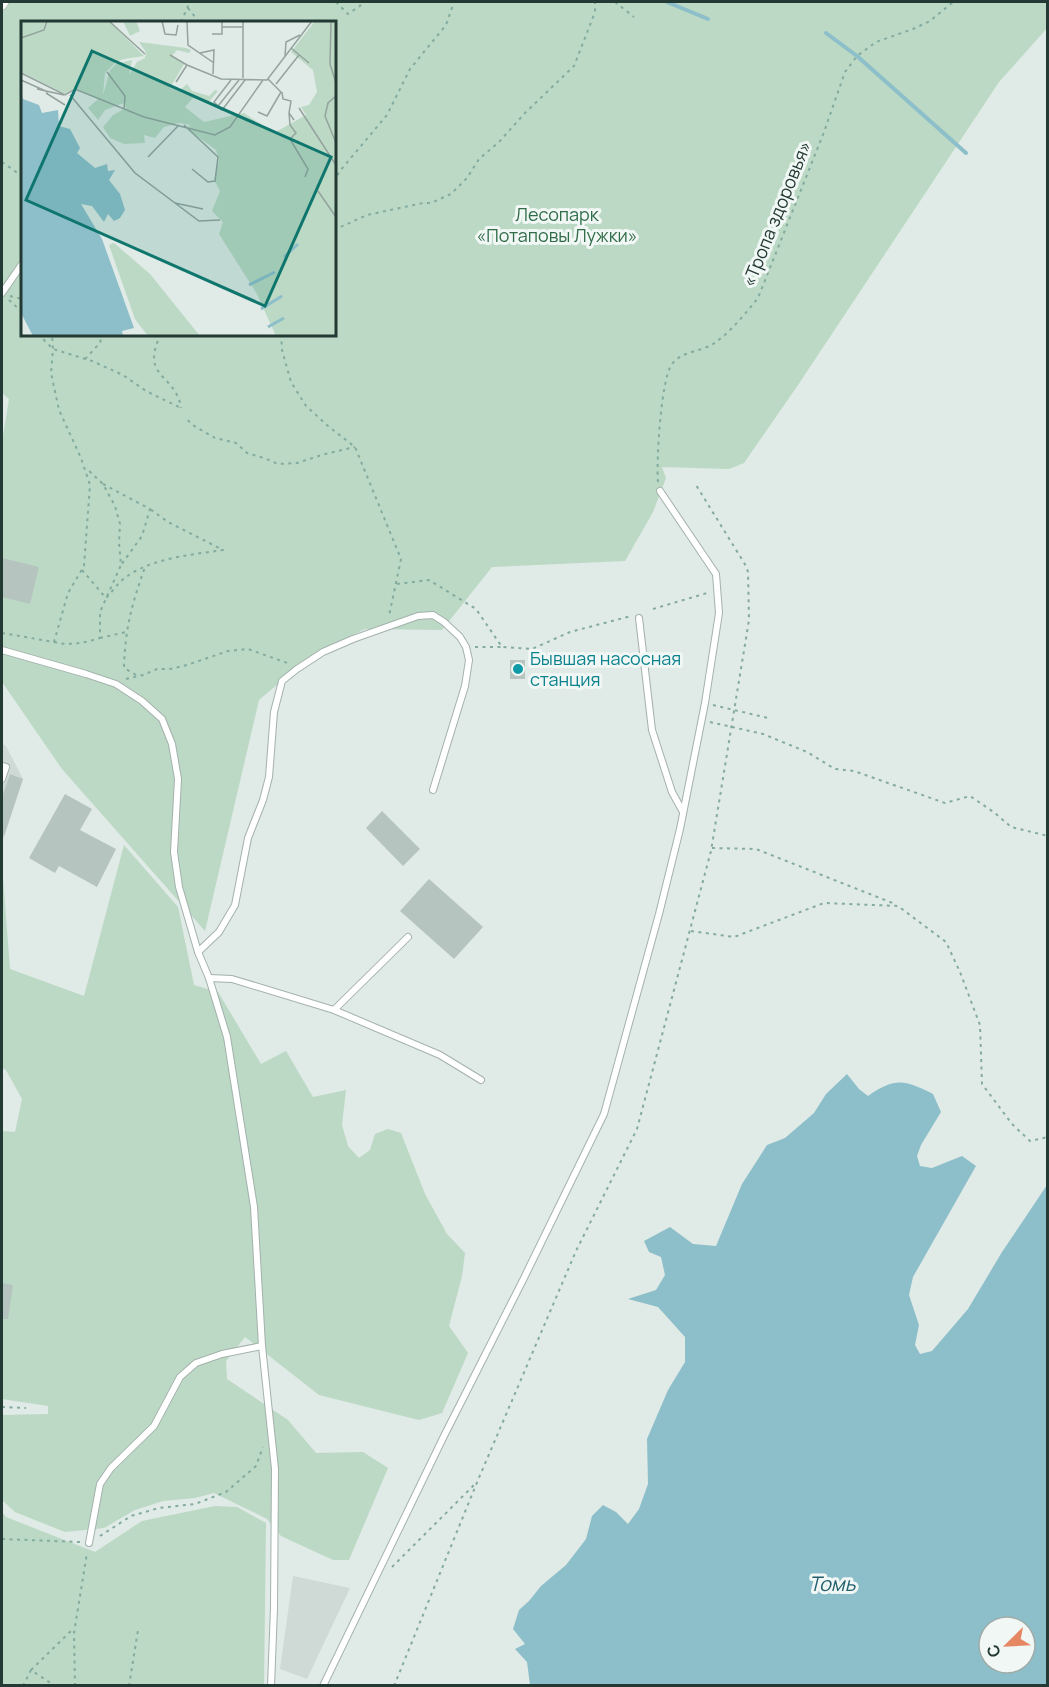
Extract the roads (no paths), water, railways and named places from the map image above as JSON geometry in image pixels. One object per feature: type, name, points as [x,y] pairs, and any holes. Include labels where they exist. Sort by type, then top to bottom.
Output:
[{"type":"lane","points":[[2,294],[21,266]]},
{"type":"lane","points":[[323,1686],[604,1114],[659,914],[683,812],[705,703],[719,613],[716,574],[660,491]]},
{"type":"lane","points":[[198,952],[219,932],[235,905],[248,838],[269,777],[274,712],[282,681],[297,669],[323,652],[418,616],[433,615],[444,622],[460,637],[470,660],[465,686],[433,790]]},
{"type":"lane","points":[[637,616],[652,730],[672,792],[683,812]]},
{"type":"lane","points":[[2,650],[116,684],[142,701],[162,719],[172,744],[178,779],[174,852],[179,887],[227,1037],[254,1207],[262,1346],[275,1469],[271,1686]]},
{"type":"lane","points":[[2,765],[6,767],[2,779]]},
{"type":"lane","points":[[334,1010],[408,937]]},
{"type":"lane","points":[[209,978],[232,979],[334,1010],[440,1056],[481,1080]]},
{"type":"lane","points":[[89,1543],[100,1484],[111,1468],[154,1426],[180,1377],[196,1363],[222,1354],[262,1346]]},
{"type":"water","name":"Томь","points":[[847,1074],[868,1096],[893,1083],[907,1083],[933,1094],[941,1112],[921,1145],[917,1156],[920,1166],[932,1168],[962,1156],[976,1166],[913,1277],[909,1295],[919,1325],[915,1345],[920,1354],[932,1351],[968,1309],[1002,1252],[1047,1185],[1047,1685],[530,1685],[527,1662],[515,1649],[525,1644],[513,1629],[519,1610],[541,1586],[566,1565],[586,1539],[592,1516],[603,1505],[616,1512],[628,1524],[639,1509],[648,1484],[647,1439],[668,1390],[685,1362],[685,1337],[658,1307],[628,1299],[656,1290],[665,1275],[661,1257],[649,1252],[644,1241],[670,1227],[693,1244],[716,1246],[742,1184],[767,1145],[785,1138],[814,1113],[826,1094]]},
{"type":"waterway","points":[[667,2],[708,19]]},
{"type":"waterway","points":[[826,33],[857,56],[966,153]]},
{"type":"place","name":"Бывшая насосная станция","points":[[518,669]]},
{"type":"park label","name":"Лесопарк «Потаповы Лужки»","points":[[557,225]]}]
